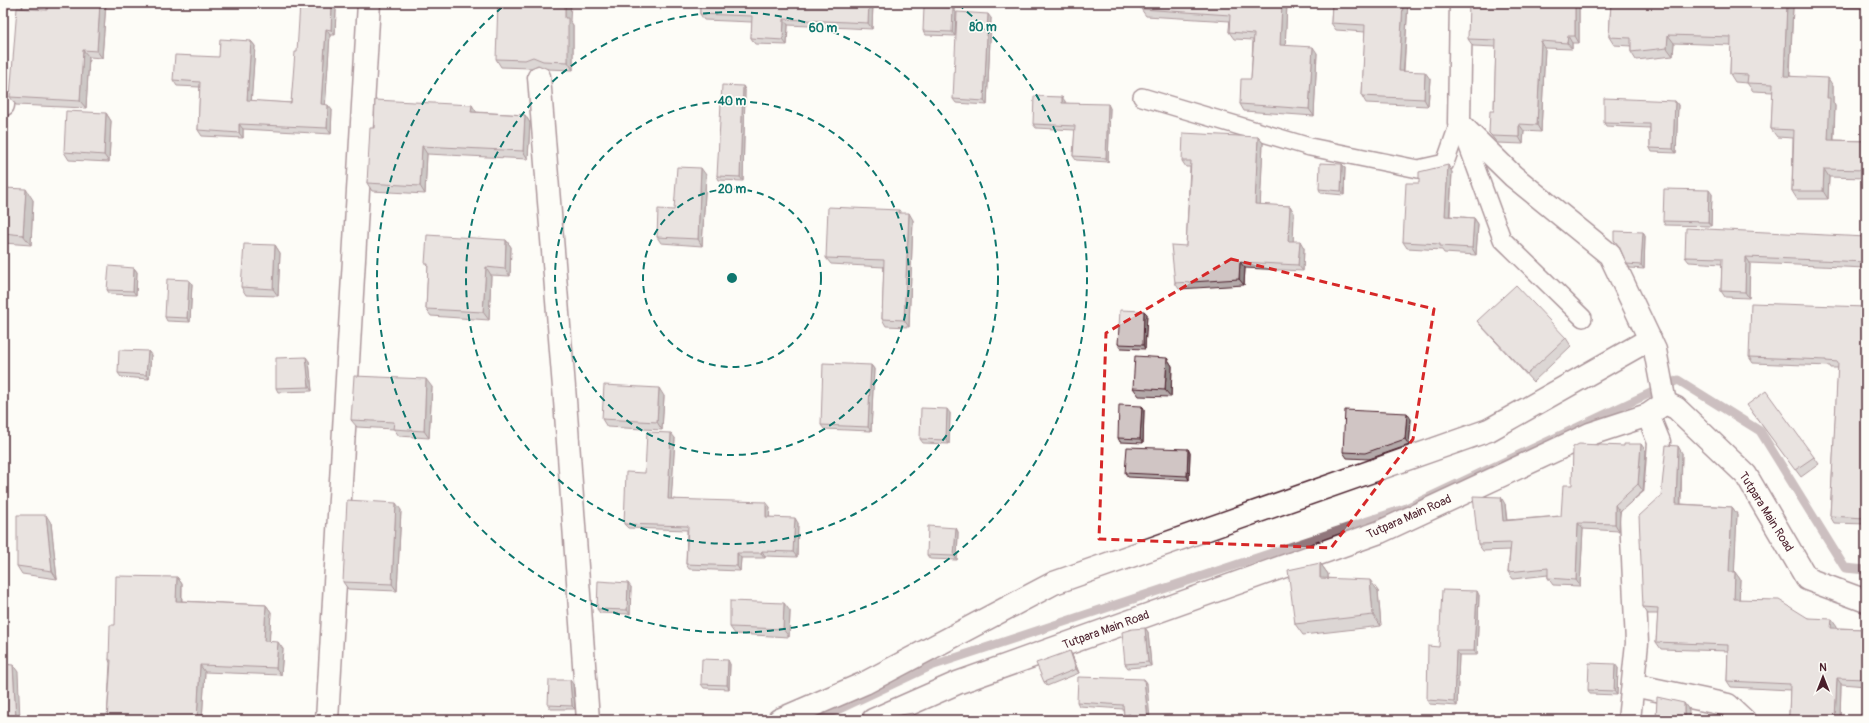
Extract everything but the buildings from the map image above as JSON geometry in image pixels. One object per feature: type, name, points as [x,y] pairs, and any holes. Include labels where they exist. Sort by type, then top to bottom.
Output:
[{"type":"street","points":[[3,104],[11,3]]},
{"type":"street","points":[[328,720],[369,3]]},
{"type":"street","points":[[1461,3],[1459,123],[1514,176],[1610,255],[1652,345],[1659,442],[1656,497],[1631,517],[1637,643],[1629,720]]},
{"type":"street","points":[[539,77],[565,400],[588,720]]},
{"type":"street","points":[[779,720],[866,683],[1054,583],[1489,430],[1652,345]]},
{"type":"street","name":"Tutpara Main Road","points":[[873,720],[957,683],[1380,532],[1590,434],[1656,409],[1676,408],[1746,475],[1807,580],[1866,601]]},
{"type":"street","points":[[1633,685],[1728,705],[1744,720]]},
{"type":"lane","points":[[1142,97],[1310,147],[1418,169],[1445,163],[1459,123]]},
{"type":"lane","points":[[1459,123],[1502,239],[1583,318]]},
{"type":"highlighted area","points":[[1231,259],[1434,309],[1413,439],[1331,548],[1099,539],[1106,333]]},
{"type":"waterway","points":[[816,720],[931,666],[1404,509],[1678,380],[1760,431],[1845,568],[1866,570]]}]
